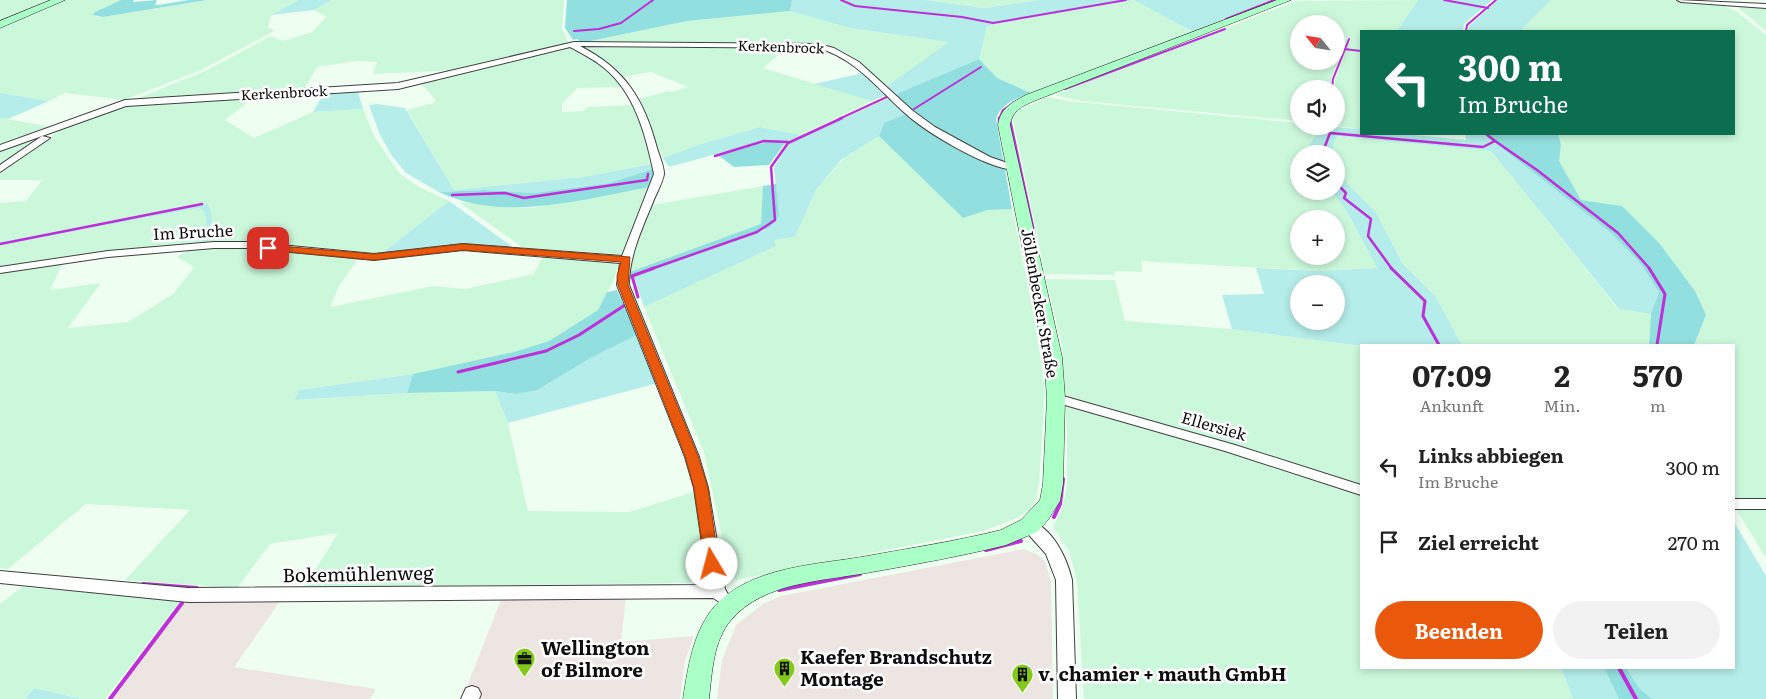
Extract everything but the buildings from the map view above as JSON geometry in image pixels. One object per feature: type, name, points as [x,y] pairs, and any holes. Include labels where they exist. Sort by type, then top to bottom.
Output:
[{"type":"street","points":[[0,25],[60,0]]},
{"type":"street","name":"Jöllenbecker Straße","points":[[696,699],[703,655],[724,598],[753,592],[784,580],[1006,537],[1029,526],[1041,514],[1050,501],[1053,484],[1056,398],[1053,356],[1004,125],[1006,115],[1015,105],[1286,0]]},
{"type":"street","points":[[1681,0],[1766,6]]},
{"type":"street","points":[[571,45],[610,68],[626,86],[636,101],[657,162],[659,174],[627,260],[622,276],[623,285],[692,456],[701,488],[724,598]]},
{"type":"street","name":"Kerkenbrock","points":[[0,148],[125,103],[398,86],[571,45],[825,47],[839,53],[864,71],[926,125],[985,158],[1004,167],[1014,168]]},
{"type":"street","points":[[0,169],[49,135],[44,133]]},
{"type":"street","name":"Im Bruche","points":[[0,270],[108,254],[214,245],[249,246],[374,257],[463,247],[627,260]]},
{"type":"street","name":"Ellersiek","points":[[1056,398],[1230,448],[1360,490]]},
{"type":"street","points":[[1735,504],[1766,504]]},
{"type":"street","points":[[1029,526],[1050,544],[1061,564],[1064,580],[1067,699]]},
{"type":"street","name":"Bokemühlenweg","points":[[0,578],[188,595],[724,598]]},
{"type":"shaded area","points":[[121,0],[134,0],[133,2],[157,0],[155,5],[159,5],[189,0],[207,0],[103,17],[93,15],[95,12]]},
{"type":"shaded area","points":[[299,0],[332,0],[314,10],[271,15]]},
{"type":"shaded area","points":[[567,0],[792,0],[790,11],[687,21],[581,43],[577,39],[573,40],[565,28]]},
{"type":"shaded area","points":[[792,0],[925,0],[984,8],[1040,0],[1134,0],[987,26],[979,59],[896,94],[887,86],[949,42],[850,28],[790,11]]},
{"type":"shaded area","points":[[1134,0],[1270,0],[1193,32]]},
{"type":"shaded area","points":[[1418,0],[1441,0],[1471,5],[1447,0],[1492,0],[1464,24],[1463,30],[1398,30]]},
{"type":"shaded area","points":[[1498,0],[1551,0],[1521,30],[1468,30],[1469,26]]},
{"type":"shaded area","points":[[979,59],[997,78],[1031,93],[1015,99],[1006,105],[998,113],[996,119],[1012,209],[988,210],[963,218],[879,136],[884,123],[913,111],[896,94]]},
{"type":"shaded area","points":[[863,73],[888,94],[872,101],[814,84]]},
{"type":"shaded area","points":[[358,92],[363,109],[313,112],[324,93]]},
{"type":"shaded area","points":[[0,93],[49,101],[8,119],[0,118]]},
{"type":"shaded area","points":[[889,98],[906,114],[884,123],[879,136],[841,160],[816,190],[795,237],[774,240],[776,246],[644,307],[634,277],[764,230],[779,216],[774,167],[789,143]]},
{"type":"shaded area","points":[[377,104],[405,108],[454,190],[583,177],[652,164],[653,169],[609,183],[535,193],[484,190],[439,192],[406,173],[392,156],[380,135],[369,105]]},
{"type":"shaded area","points":[[760,127],[801,135],[786,142],[764,141],[669,167],[663,158],[698,145]]},
{"type":"shaded area","points":[[1345,128],[1360,129],[1360,135],[1414,135],[1466,140],[1465,135],[1485,135],[1611,233],[1640,263],[1659,292],[1651,314],[1619,309],[1491,151],[1337,136],[1334,145],[1310,145],[1316,135],[1345,135]]},
{"type":"shaded area","points":[[1485,135],[1558,135],[1561,145],[1559,161],[1581,200],[1622,206],[1659,243],[1695,291],[1706,315],[1694,344],[1649,344],[1651,314],[1659,292],[1640,263],[1611,233]]},
{"type":"shaded area","points":[[775,141],[785,143],[769,165],[734,167],[719,156],[758,144]]},
{"type":"shaded area","points":[[653,169],[654,175],[650,187],[543,206],[490,206],[464,201],[439,192],[484,190],[535,193],[609,183]]},
{"type":"shaded area","points":[[1345,181],[1375,211],[1403,264],[1436,297],[1461,344],[1360,344],[1360,346],[1232,329],[1222,295],[1264,294],[1256,268],[1318,271],[1377,268],[1348,213],[1339,200],[1345,200]]},
{"type":"shaded area","points":[[776,184],[779,216],[770,227],[627,280],[627,273],[761,224],[763,186]]},
{"type":"shaded area","points":[[449,201],[517,250],[488,247],[381,254]]},
{"type":"shaded area","points":[[207,203],[212,218],[207,244],[201,244],[207,223],[203,210],[199,208],[0,245],[0,242]]},
{"type":"shaded area","points":[[617,290],[639,334],[592,357],[537,390],[515,394],[495,391],[407,393],[413,374],[514,352],[549,341],[598,310],[607,292]]},
{"type":"shaded area","points":[[639,334],[658,383],[508,423],[495,391],[515,394]]},
{"type":"shaded area","points":[[413,374],[407,393],[295,400],[299,390]]},
{"type":"shaded area","points":[[1735,524],[1766,576],[1766,699],[1652,699],[1640,689],[1627,669],[1735,669]]},
{"type":"shaded area","points":[[1024,549],[1038,555],[1045,561],[1051,582],[1053,699],[717,699],[722,660],[736,625],[763,604],[781,596]]},
{"type":"shaded area","points":[[626,598],[621,642],[694,636],[685,661],[680,699],[462,699],[501,600]]},
{"type":"shaded area","points":[[186,600],[281,600],[234,667],[376,689],[370,699],[113,699]]},
{"type":"shaded area","points":[[1561,669],[1604,669],[1619,699],[1573,699]]},
{"type":"shaded area","points":[[1604,669],[1627,669],[1640,689],[1652,699],[1619,699]]},
{"type":"shaded area","points":[[34,688],[82,699],[25,699]]},
{"type":"green space","points":[[0,0],[53,0],[0,22]]},
{"type":"green space","points":[[65,0],[121,0],[95,12],[95,17],[103,17],[207,0],[299,0],[271,15],[268,28],[275,30],[267,35],[201,70],[124,100],[65,93],[49,101],[0,93],[0,27]]},
{"type":"green space","points":[[332,0],[564,0],[562,28],[569,44],[460,70],[373,74],[377,62],[356,61],[317,67],[303,91],[134,100],[207,70],[271,36],[283,41],[312,32],[326,17],[314,10]]},
{"type":"green space","points":[[925,0],[1040,0],[984,8]]},
{"type":"green space","points":[[1134,0],[1193,32],[1031,93],[997,78],[979,59],[987,26]]},
{"type":"green space","points":[[1418,0],[1398,30],[1360,30],[1360,51],[1346,49],[1350,39],[1345,38],[1345,15],[1290,15],[1290,70],[1335,70],[1331,80],[1290,80],[1290,120],[1082,101],[1054,95],[1296,1]]},
{"type":"green space","points":[[1551,0],[1671,0],[1724,6],[1736,11],[1766,35],[1766,499],[1735,499],[1735,344],[1694,344],[1706,315],[1622,206],[1581,200],[1559,161],[1561,145],[1558,135],[1735,135],[1735,30],[1521,30]]},
{"type":"green space","points":[[1737,7],[1766,8],[1766,31],[1753,20]]},
{"type":"green space","points":[[790,11],[850,28],[950,42],[887,86],[842,52],[828,45],[581,43],[687,21]]},
{"type":"green space","points":[[577,46],[789,46],[763,68],[872,101],[801,135],[760,127],[698,145],[663,158],[649,130],[639,99],[688,87],[651,72],[622,77],[613,67]]},
{"type":"green space","points":[[564,48],[573,48],[608,68],[623,87],[577,88],[562,104],[562,112],[584,111],[587,107],[634,105],[652,164],[583,177],[454,190],[407,110],[437,102],[420,82]]},
{"type":"green space","points":[[1346,50],[1360,52],[1360,129],[1345,127],[1345,80],[1335,80],[1339,70],[1345,70]]},
{"type":"green space","points":[[255,97],[225,120],[254,138],[313,112],[363,109],[374,136],[400,174],[419,187],[449,201],[381,254],[347,254],[207,244],[212,228],[206,203],[0,242],[0,203],[26,201],[42,180],[0,180],[0,172],[62,129],[116,107],[130,104]]},
{"type":"green space","points":[[1049,97],[1067,101],[1290,122],[1290,135],[1316,135],[1310,145],[1290,145],[1290,200],[1339,200],[1348,213],[1377,268],[1318,271],[1141,261],[1142,272],[1114,271],[1115,275],[1045,274],[1013,120],[1017,111]]},
{"type":"green space","points":[[0,118],[53,127],[0,147]]},
{"type":"green space","points":[[879,136],[963,218],[988,210],[1012,209],[1035,320],[1045,390],[1039,483],[1036,498],[1030,509],[1017,518],[983,531],[736,580],[729,570],[704,452],[644,307],[776,246],[773,240],[795,237],[816,190],[842,160]]},
{"type":"green space","points":[[1337,136],[1491,151],[1618,309],[1651,314],[1649,344],[1461,344],[1436,297],[1403,264],[1375,211],[1345,181],[1345,145],[1334,145]]},
{"type":"green space","points":[[40,137],[43,138],[0,167],[0,151]]},
{"type":"green space","points":[[763,186],[762,224],[627,273],[652,205]]},
{"type":"green space","points":[[650,187],[623,257],[526,250],[459,202],[531,208]]},
{"type":"green space","points":[[199,208],[203,209],[207,217],[207,230],[201,244],[0,268],[0,245]]},
{"type":"green space","points":[[235,247],[358,259],[339,286],[330,307],[433,286],[465,289],[534,274],[544,255],[614,261],[618,266],[613,282],[598,310],[549,341],[514,352],[413,374],[299,390],[296,400],[407,393],[495,391],[508,423],[528,511],[629,512],[694,492],[705,570],[699,578],[689,583],[305,587],[338,533],[270,544],[237,588],[125,580],[190,510],[86,504],[8,569],[0,568],[0,272],[63,262],[50,290],[101,283],[68,328],[128,322],[173,294],[194,267],[177,257],[189,249]]},
{"type":"green space","points":[[1046,279],[1115,280],[1125,321],[1232,329],[1360,346],[1360,484],[1232,444],[1228,453],[1356,492],[1360,487],[1360,669],[1561,669],[1573,699],[1084,699],[1077,581],[1069,551],[1053,527],[1063,505],[1067,487],[1067,434],[1062,346]]},
{"type":"green space","points":[[1739,507],[1766,508],[1766,558],[1738,512]]},
{"type":"green space","points":[[22,587],[181,600],[105,699],[82,699],[34,688],[25,699],[0,699],[0,604]]},
{"type":"waterway","points":[[574,31],[599,29],[621,23],[653,0]]},
{"type":"waterway","points":[[841,0],[855,6],[962,17],[993,23],[1126,0]]},
{"type":"waterway","points":[[1226,19],[1274,0]]},
{"type":"waterway","points":[[1444,0],[1487,8]]},
{"type":"waterway","points":[[1487,8],[1496,0]]},
{"type":"waterway","points":[[1466,30],[1467,25],[1487,8]]},
{"type":"waterway","points":[[1065,89],[1225,29]]},
{"type":"waterway","points":[[1345,49],[1349,39]]},
{"type":"waterway","points":[[1345,49],[1360,51]]},
{"type":"waterway","points":[[914,109],[981,67]]},
{"type":"waterway","points":[[1333,80],[1337,70]]},
{"type":"waterway","points":[[839,119],[889,96]]},
{"type":"waterway","points":[[999,119],[1003,110],[1016,101]]},
{"type":"waterway","points":[[651,269],[757,232],[775,220],[771,167],[788,143],[842,118]]},
{"type":"waterway","points":[[999,119],[999,124]]},
{"type":"waterway","points":[[1010,120],[1036,241]]},
{"type":"waterway","points":[[1325,145],[1330,133],[1483,147],[1495,141]]},
{"type":"waterway","points":[[1487,135],[1495,141]]},
{"type":"waterway","points":[[715,156],[764,141],[788,142]]},
{"type":"waterway","points":[[1495,141],[1537,170],[1618,233],[1650,269]]},
{"type":"waterway","points":[[452,195],[505,193],[524,198],[647,180],[648,174]]},
{"type":"waterway","points":[[1345,192],[1345,196]]},
{"type":"waterway","points":[[1345,199],[1371,219],[1368,236],[1392,269]]},
{"type":"waterway","points":[[0,244],[202,204]]},
{"type":"waterway","points":[[638,297],[632,276],[654,268]]},
{"type":"waterway","points":[[1649,268],[1665,294],[1657,344]]},
{"type":"waterway","points":[[1392,269],[1425,301],[1423,316],[1438,344]]},
{"type":"waterway","points":[[458,372],[546,351],[579,335],[625,305]]},
{"type":"waterway","points":[[1054,517],[1060,504],[1063,479]]},
{"type":"waterway","points":[[986,550],[1021,541]]},
{"type":"waterway","points":[[779,590],[860,574]]},
{"type":"waterway","points":[[143,584],[197,588]]},
{"type":"waterway","points":[[110,699],[182,603]]},
{"type":"waterway","points":[[1620,669],[1636,699]]},
{"type":"place","name":"Wellington of Bilmore","points":[[525,678]]},
{"type":"place","name":"Kaefer Brandschutz Montage","points":[[784,687]]},
{"type":"place","name":"v. chamier + mauth GmbH","points":[[1022,693]]},
{"type":"route","points":[[268,248],[344,256],[374,257],[398,256],[443,248],[463,247],[627,260],[622,276],[623,285],[692,456],[701,488],[712,564]]}]
